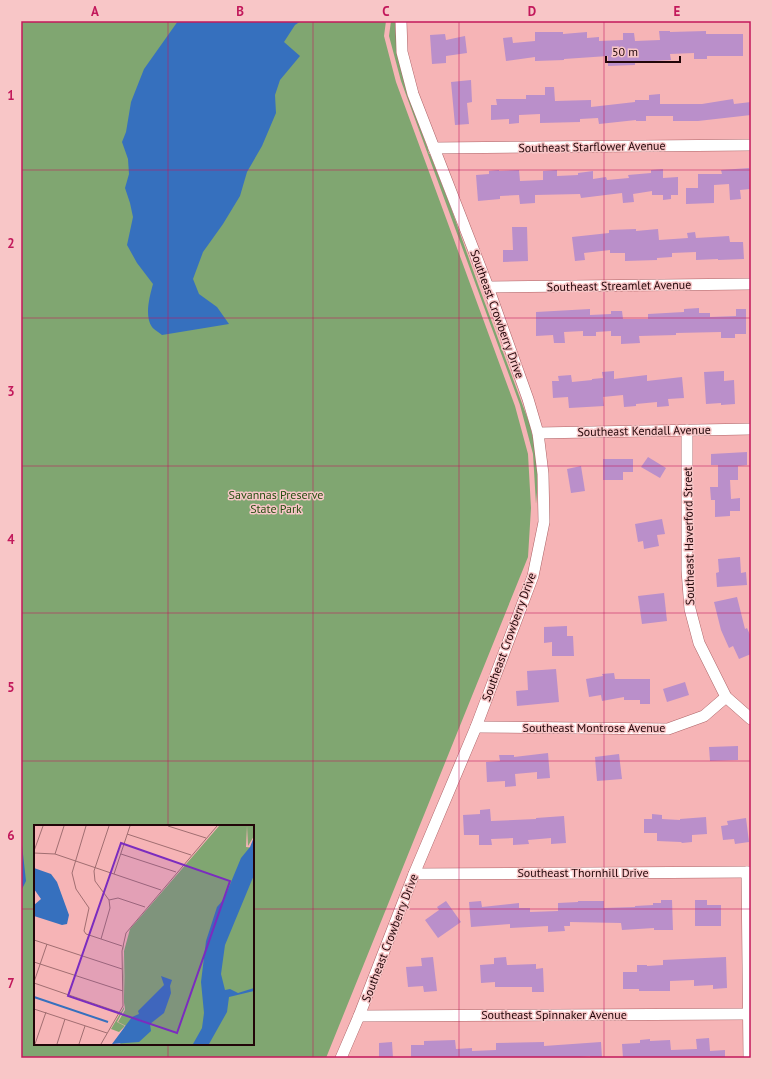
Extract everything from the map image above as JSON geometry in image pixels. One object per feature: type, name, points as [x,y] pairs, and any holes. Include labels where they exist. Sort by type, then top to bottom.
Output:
[{"type":"street","name":"Southeast Crowberry Drive","points":[[341,1058],[359,1016],[414,874],[476,727],[533,576],[544,522],[543,474],[538,433],[528,399],[488,287],[413,94],[402,52],[400,21]]},
{"type":"street","name":"Southeast Starflower Avenue","points":[[434,148],[751,145]]},
{"type":"street","name":"Southeast Streamlet Avenue","points":[[488,287],[751,284]]},
{"type":"street","name":"Southeast Kendall Avenue","points":[[538,433],[751,429]]},
{"type":"street","name":"Southeast Haverford Street","points":[[687,430],[687,570],[690,609],[699,643],[726,696],[751,719]]},
{"type":"street","name":"Southeast Montrose Avenue","points":[[476,727],[668,729],[704,716],[726,696]]},
{"type":"street","name":"Southeast Thornhill Drive","points":[[414,874],[749,872]]},
{"type":"street","points":[[749,872],[749,1058]]},
{"type":"street","name":"Southeast Spinnaker Avenue","points":[[359,1016],[748,1014]]},
{"type":"green space","name":"Savannas Preserve State Park","points":[[21,21],[386,21],[384,36],[396,82],[515,406],[528,454],[531,508],[528,557],[326,1058],[21,1058]]},
{"type":"green space","points":[[391,21],[395,21],[397,53],[408,95],[429,154],[450,205],[530,425],[537,464],[536,504],[533,454],[520,405],[401,81],[389,36]]},
{"type":"water","points":[[178,21],[301,21],[295,25],[284,42],[300,56],[280,80],[275,95],[276,113],[262,146],[247,172],[240,196],[223,224],[203,252],[193,279],[199,294],[217,307],[229,324],[162,335],[152,327],[148,317],[148,306],[153,284],[137,263],[127,245],[133,217],[125,188],[129,174],[128,159],[122,142],[126,132],[131,102],[144,69]]},
{"type":"water","points":[[21,677],[22,845],[26,881],[21,891]]},
{"type":"building","points":[[659,31],[706,31],[706,34],[743,34],[743,56],[707,56],[707,59],[694,59],[694,53],[670,54],[671,60],[635,62],[635,65],[608,66],[608,56],[535,61],[535,57],[506,61],[503,38],[512,37],[513,43],[535,41],[535,32],[563,32],[563,34],[587,32],[587,38],[599,37],[599,41],[623,40],[623,33],[634,33],[635,41],[660,40]]},
{"type":"building","points":[[445,34],[446,40],[465,36],[467,53],[446,56],[446,63],[432,64],[430,35]]},
{"type":"building","points":[[471,80],[472,102],[467,103],[469,124],[455,125],[451,82]]},
{"type":"building","points":[[545,87],[554,87],[555,101],[591,100],[591,107],[635,102],[635,100],[649,100],[649,95],[660,94],[660,104],[702,104],[733,99],[734,104],[751,102],[751,115],[698,121],[673,121],[673,116],[646,116],[646,121],[636,120],[599,124],[598,118],[580,119],[580,122],[540,123],[540,114],[519,115],[519,123],[509,124],[509,119],[491,120],[491,105],[497,105],[496,99],[526,99],[526,95],[545,95]]},
{"type":"building","points":[[749,168],[750,189],[740,190],[741,199],[730,200],[729,184],[714,185],[714,203],[686,204],[686,188],[698,188],[698,174],[722,174],[721,170]]},
{"type":"building","points":[[663,169],[663,178],[678,177],[678,195],[671,195],[671,199],[663,200],[663,195],[652,195],[652,191],[633,194],[634,202],[623,203],[622,193],[581,198],[580,194],[535,195],[535,203],[520,204],[519,195],[500,196],[500,199],[478,201],[476,175],[489,174],[489,171],[519,170],[520,181],[543,180],[543,171],[557,170],[557,176],[578,175],[578,173],[593,171],[593,179],[606,177],[607,180],[629,178],[628,175],[651,173],[651,170]]},
{"type":"building","points":[[512,227],[527,227],[528,261],[503,262],[503,250],[513,250]]},
{"type":"building","points":[[636,229],[636,231],[658,229],[659,240],[688,238],[687,233],[695,232],[696,238],[729,236],[730,242],[743,242],[744,259],[696,260],[696,252],[672,253],[672,257],[657,258],[657,260],[625,261],[625,253],[610,253],[610,250],[584,253],[585,260],[575,261],[572,237],[609,233],[609,230]]},
{"type":"building","points":[[699,308],[699,313],[710,313],[710,317],[736,316],[736,309],[746,309],[746,334],[735,334],[735,338],[721,338],[721,332],[676,333],[676,335],[639,336],[640,343],[621,344],[621,336],[611,336],[611,331],[596,332],[596,336],[583,336],[583,331],[564,332],[565,343],[554,343],[553,335],[536,336],[536,312],[590,309],[590,315],[611,314],[611,311],[622,311],[623,319],[648,319],[648,314],[684,312],[684,309]]},
{"type":"building","points":[[614,371],[614,379],[647,375],[647,381],[682,377],[684,398],[668,399],[669,406],[657,407],[657,402],[624,407],[623,395],[603,397],[604,406],[569,408],[568,397],[553,398],[552,381],[559,381],[558,376],[571,375],[572,382],[603,378],[602,372]]},
{"type":"building","points":[[724,371],[724,381],[734,380],[735,404],[706,404],[704,372]]},
{"type":"building","points":[[747,452],[747,465],[738,466],[738,480],[730,480],[731,499],[740,498],[740,511],[730,511],[730,516],[715,517],[715,500],[711,500],[710,487],[718,487],[718,465],[711,465],[711,454]]},
{"type":"building","points":[[648,457],[666,468],[660,478],[641,467]]},
{"type":"building","points":[[603,459],[633,459],[633,472],[623,472],[623,480],[603,480]]},
{"type":"building","points":[[581,466],[585,491],[571,493],[567,469]]},
{"type":"building","points":[[662,519],[665,534],[657,535],[659,546],[644,549],[643,541],[638,542],[635,524]]},
{"type":"building","points":[[740,557],[741,573],[746,572],[747,585],[717,587],[716,573],[719,572],[718,559]]},
{"type":"building","points":[[664,593],[667,621],[642,624],[638,596]]},
{"type":"building","points":[[737,597],[745,629],[747,628],[751,637],[751,654],[739,659],[733,646],[729,648],[721,630],[714,602]]},
{"type":"building","points":[[567,626],[567,636],[573,636],[574,656],[552,656],[552,642],[544,643],[544,627]]},
{"type":"building","points":[[556,669],[559,702],[517,706],[516,691],[528,690],[527,671]]},
{"type":"building","points":[[614,673],[615,679],[650,679],[650,704],[640,704],[640,700],[624,700],[624,697],[602,701],[601,695],[589,697],[586,679],[603,676],[602,674]]},
{"type":"building","points":[[685,682],[689,695],[667,702],[663,689]]},
{"type":"building","points":[[738,746],[738,760],[710,761],[709,747]]},
{"type":"building","points":[[548,753],[550,778],[537,779],[537,772],[515,774],[516,786],[505,787],[505,781],[487,782],[486,762],[500,761],[499,755],[514,755],[514,757]]},
{"type":"building","points":[[619,754],[622,779],[597,781],[595,757]]},
{"type":"building","points":[[490,809],[491,821],[564,816],[566,843],[551,844],[551,838],[528,840],[529,844],[513,845],[513,838],[491,839],[492,845],[479,845],[479,835],[464,835],[463,815],[480,814],[480,810]]},
{"type":"building","points":[[652,814],[662,815],[662,819],[680,820],[706,817],[707,834],[692,835],[692,842],[682,843],[657,841],[657,833],[644,833],[644,819],[652,819]]},
{"type":"building","points":[[746,818],[749,842],[735,844],[734,839],[723,840],[721,826],[728,825],[727,821]]},
{"type":"building","points":[[661,900],[672,900],[673,930],[654,930],[654,928],[622,930],[621,923],[570,922],[570,926],[564,926],[565,931],[548,932],[548,926],[510,928],[510,924],[471,927],[469,902],[481,901],[482,907],[519,903],[519,908],[530,908],[530,912],[558,911],[558,903],[578,901],[604,901],[604,908],[653,905],[653,903],[661,903]]},
{"type":"building","points":[[695,900],[707,900],[707,905],[721,905],[721,926],[695,926]]},
{"type":"building","points":[[446,901],[461,922],[438,938],[425,920],[439,910],[437,907]]},
{"type":"building","points":[[433,957],[437,991],[424,992],[423,986],[408,987],[406,967],[422,966],[421,958]]},
{"type":"building","points":[[506,957],[507,965],[536,964],[536,969],[543,968],[544,992],[532,992],[532,987],[495,987],[495,982],[481,983],[480,965],[494,964],[494,958]]},
{"type":"building","points":[[726,957],[727,988],[713,989],[713,985],[694,986],[694,980],[670,981],[670,991],[639,991],[639,989],[623,989],[623,972],[637,972],[637,965],[663,965],[663,960]]},
{"type":"building","points":[[709,1038],[710,1051],[725,1050],[725,1058],[623,1058],[622,1044],[640,1043],[640,1040],[650,1039],[650,1041],[670,1040],[671,1050],[697,1049],[696,1039]]},
{"type":"building","points":[[455,1040],[456,1049],[472,1048],[472,1051],[496,1050],[496,1043],[544,1042],[544,1046],[601,1042],[602,1058],[590,1058],[590,1056],[569,1058],[411,1058],[411,1045],[424,1045],[424,1041]]},
{"type":"building","points":[[392,1042],[393,1058],[379,1058],[379,1043]]}]
